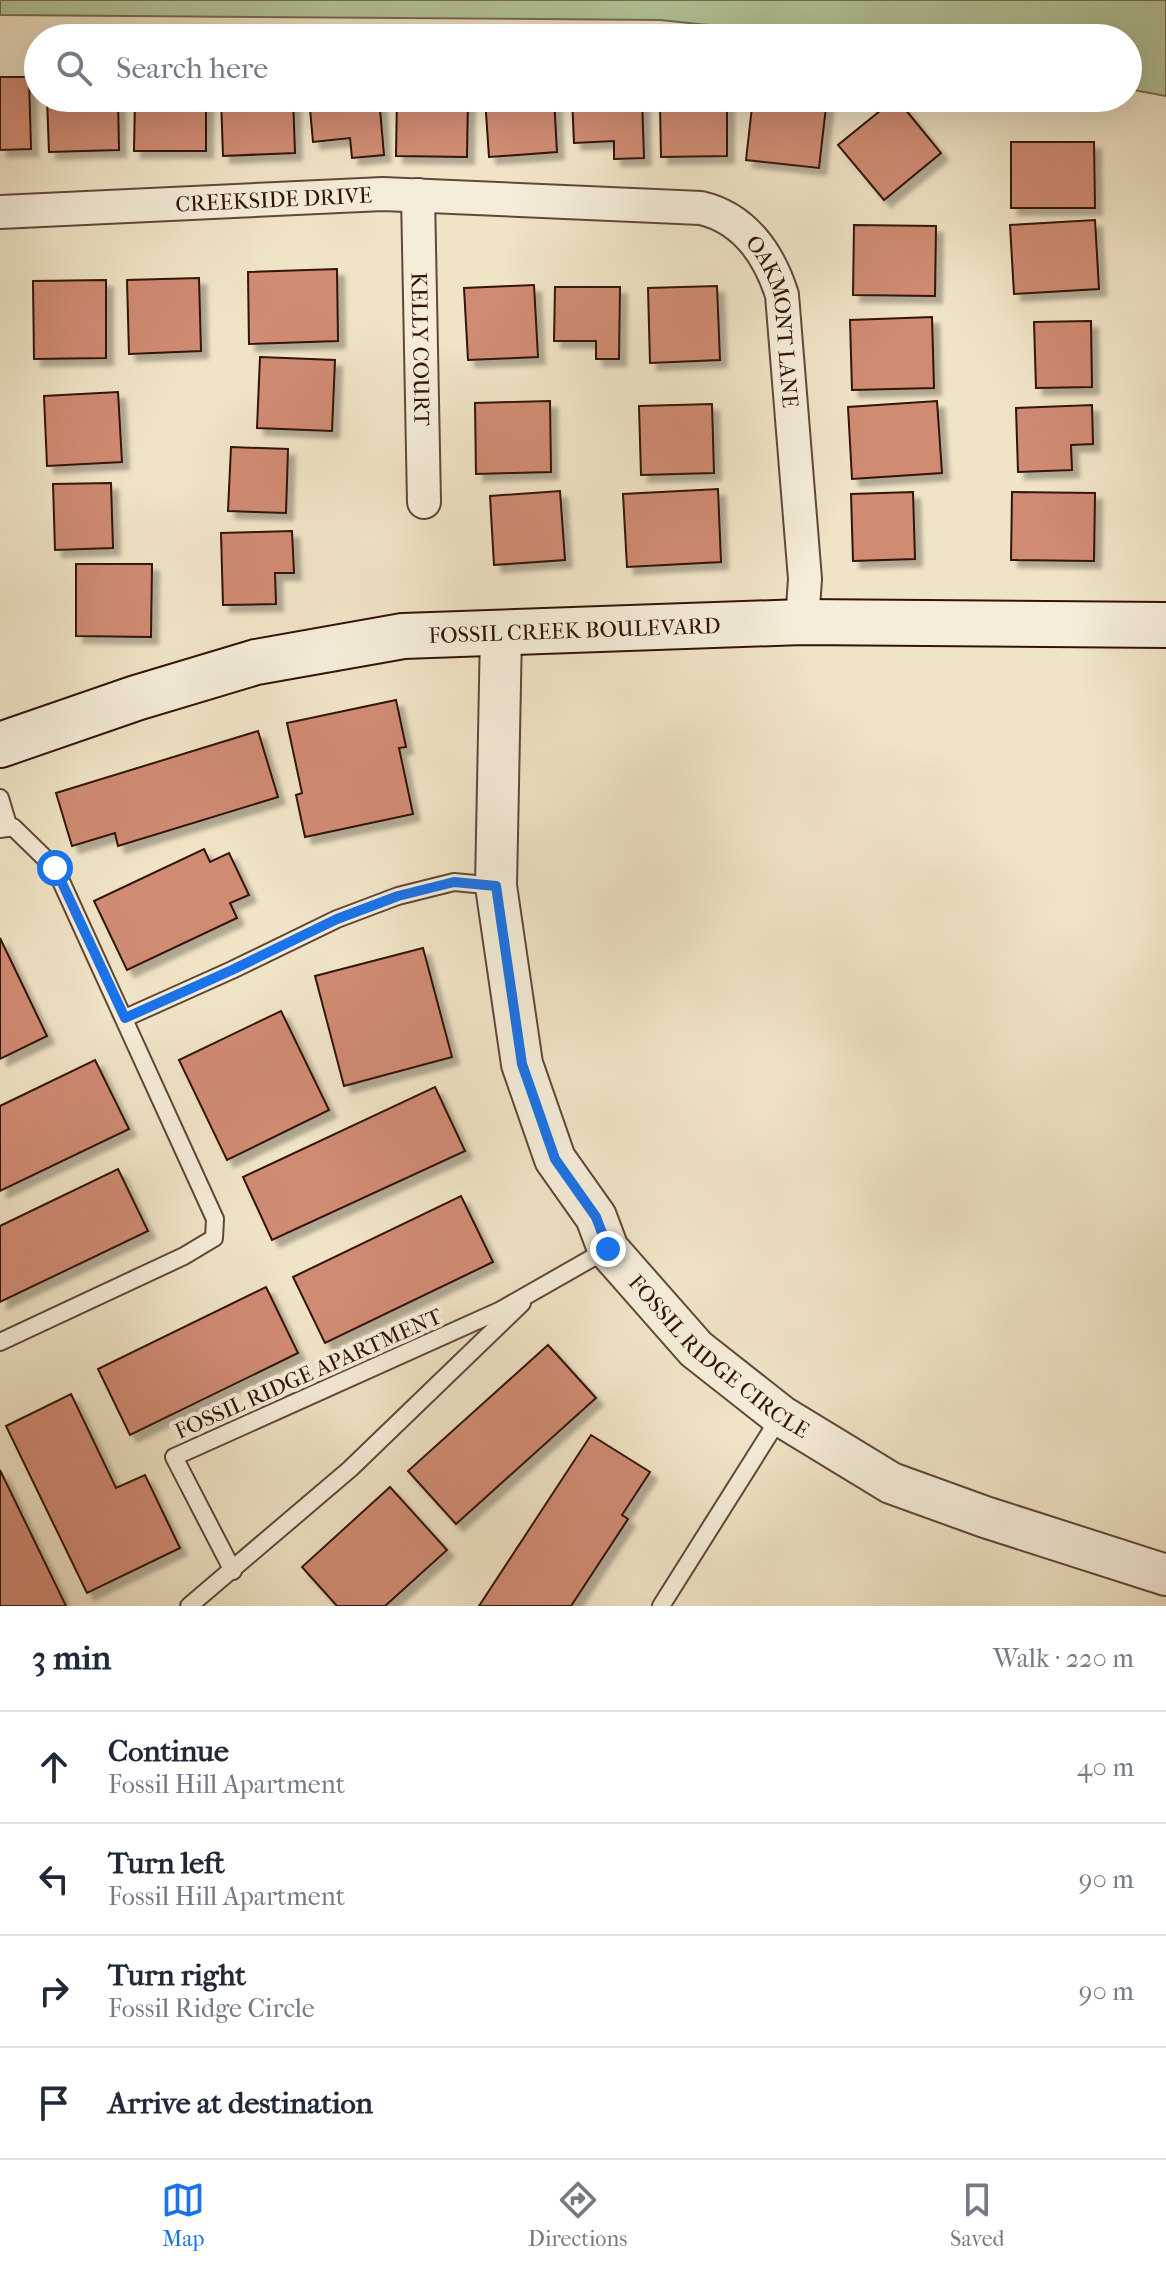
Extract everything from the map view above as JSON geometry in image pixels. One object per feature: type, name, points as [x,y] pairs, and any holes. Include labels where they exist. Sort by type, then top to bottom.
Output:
[{"type":"main road","name":"FOSSIL CREEK BOULEVARD","points":[[0,745],[136,698],[256,662],[403,636],[802,622],[1166,625]]},
{"type":"street","name":"CREEKSIDE DRIVE","points":[[0,212],[367,195],[549,201]]},
{"type":"street","name":"KELLY COURT","points":[[418,195],[424,502]]},
{"type":"street","name":"OAKMONT LANE","points":[[549,201],[701,208],[722,213],[749,233],[775,273],[782,295],[805,579],[802,622]]},
{"type":"street","name":"FOSSIL RIDGE CIRCLE","points":[[501,633],[496,886],[522,1064],[555,1159],[596,1217],[608,1249],[696,1349],[781,1416],[891,1483],[985,1517],[1166,1575]]},
{"type":"lane","points":[[0,798],[4,828],[13,827],[55,868],[215,1219],[214,1238],[184,1256],[0,1342]]},
{"type":"lane","points":[[125,1018],[337,919],[398,896],[454,882],[496,886]]},
{"type":"lane","name":"FOSSIL RIDGE APARTMENT","points":[[233,1571],[174,1457],[501,1310],[608,1249]]},
{"type":"lane","name":"FOSSIL RIDGE APARTMENT","points":[[189,1606],[350,1469],[505,1322],[531,1293]]},
{"type":"lane","points":[[661,1606],[781,1416]]},
{"type":"green space","points":[[0,0],[1166,0],[1166,96],[1142,92],[1142,24],[699,24],[660,20],[0,15]]},
{"type":"building","points":[[0,77],[24,77],[24,112],[30,112],[31,149],[0,150]]},
{"type":"building","points":[[48,112],[118,112],[119,150],[49,152]]},
{"type":"building","points":[[135,112],[206,112],[206,151],[134,151]]},
{"type":"building","points":[[221,112],[294,112],[295,153],[223,156]]},
{"type":"building","points":[[310,112],[380,112],[384,155],[352,158],[350,138],[313,142]]},
{"type":"building","points":[[397,112],[468,112],[467,157],[396,156]]},
{"type":"building","points":[[486,112],[555,112],[557,152],[489,157]]},
{"type":"building","points":[[573,112],[642,112],[644,158],[614,159],[614,141],[574,143]]},
{"type":"building","points":[[660,112],[727,112],[727,156],[661,157]]},
{"type":"building","points":[[751,112],[825,112],[819,168],[746,160]]},
{"type":"building","points":[[879,112],[907,112],[941,153],[884,200],[838,145]]},
{"type":"building","points":[[1011,142],[1094,142],[1095,208],[1011,208]]},
{"type":"building","points":[[1095,220],[1099,289],[1014,294],[1010,225]]},
{"type":"building","points":[[854,225],[936,226],[935,296],[853,295]]},
{"type":"building","points":[[337,269],[338,341],[249,344],[248,272]]},
{"type":"building","points":[[199,278],[201,351],[129,354],[127,280]]},
{"type":"building","points":[[106,280],[106,358],[34,359],[33,281]]},
{"type":"building","points":[[534,285],[538,357],[468,360],[464,288]]},
{"type":"building","points":[[717,286],[720,360],[650,363],[648,288]]},
{"type":"building","points":[[555,287],[620,287],[619,359],[596,359],[596,341],[554,341]]},
{"type":"building","points":[[932,317],[934,388],[852,390],[850,320]]},
{"type":"building","points":[[1091,321],[1092,387],[1036,388],[1034,322]]},
{"type":"building","points":[[260,357],[335,360],[332,431],[257,428]]},
{"type":"building","points":[[118,392],[122,462],[47,466],[44,396]]},
{"type":"building","points":[[550,401],[551,472],[476,474],[475,403]]},
{"type":"building","points":[[937,401],[942,473],[852,479],[848,407]]},
{"type":"building","points":[[712,404],[714,473],[641,475],[639,406]]},
{"type":"building","points":[[1092,405],[1093,444],[1071,445],[1072,470],[1018,472],[1016,408]]},
{"type":"building","points":[[231,447],[288,449],[286,513],[228,511]]},
{"type":"building","points":[[111,483],[113,548],[55,550],[53,484]]},
{"type":"building","points":[[718,489],[721,562],[627,567],[623,494]]},
{"type":"building","points":[[560,491],[565,560],[494,565],[490,496]]},
{"type":"building","points":[[913,492],[915,559],[853,561],[851,494]]},
{"type":"building","points":[[1012,492],[1095,493],[1094,561],[1011,560]]},
{"type":"building","points":[[292,531],[294,573],[275,573],[276,604],[223,605],[221,533]]},
{"type":"building","points":[[76,564],[152,564],[151,637],[76,636]]},
{"type":"building","points":[[396,700],[406,747],[399,748],[413,814],[305,837],[296,795],[302,793],[287,723]]},
{"type":"building","points":[[258,731],[278,797],[118,846],[115,833],[72,846],[56,793]]},
{"type":"building","points":[[204,849],[210,862],[229,853],[249,895],[230,903],[237,918],[127,970],[94,901]]},
{"type":"building","points":[[0,938],[47,1036],[0,1059]]},
{"type":"building","points":[[423,948],[452,1057],[344,1086],[315,976]]},
{"type":"building","points":[[281,1011],[329,1110],[227,1160],[179,1060]]},
{"type":"building","points":[[95,1060],[129,1129],[0,1191],[0,1106]]},
{"type":"building","points":[[435,1087],[465,1151],[272,1240],[243,1177]]},
{"type":"building","points":[[118,1169],[148,1231],[0,1302],[0,1226]]},
{"type":"building","points":[[461,1196],[493,1262],[325,1343],[293,1277]]},
{"type":"building","points":[[266,1287],[298,1353],[130,1435],[98,1369]]},
{"type":"building","points":[[548,1345],[596,1398],[456,1524],[408,1471]]},
{"type":"building","points":[[71,1394],[116,1488],[145,1475],[180,1548],[87,1593],[6,1426]]},
{"type":"building","points":[[591,1435],[650,1472],[622,1515],[628,1519],[571,1606],[479,1606]]},
{"type":"building","points":[[0,1470],[66,1606],[0,1606]]},
{"type":"building","points":[[390,1487],[447,1550],[385,1606],[337,1606],[302,1567]]},
{"type":"route","points":[[55,868],[125,1018],[337,919],[398,896],[454,882],[496,886],[522,1064],[555,1159],[596,1217],[608,1249]]}]
